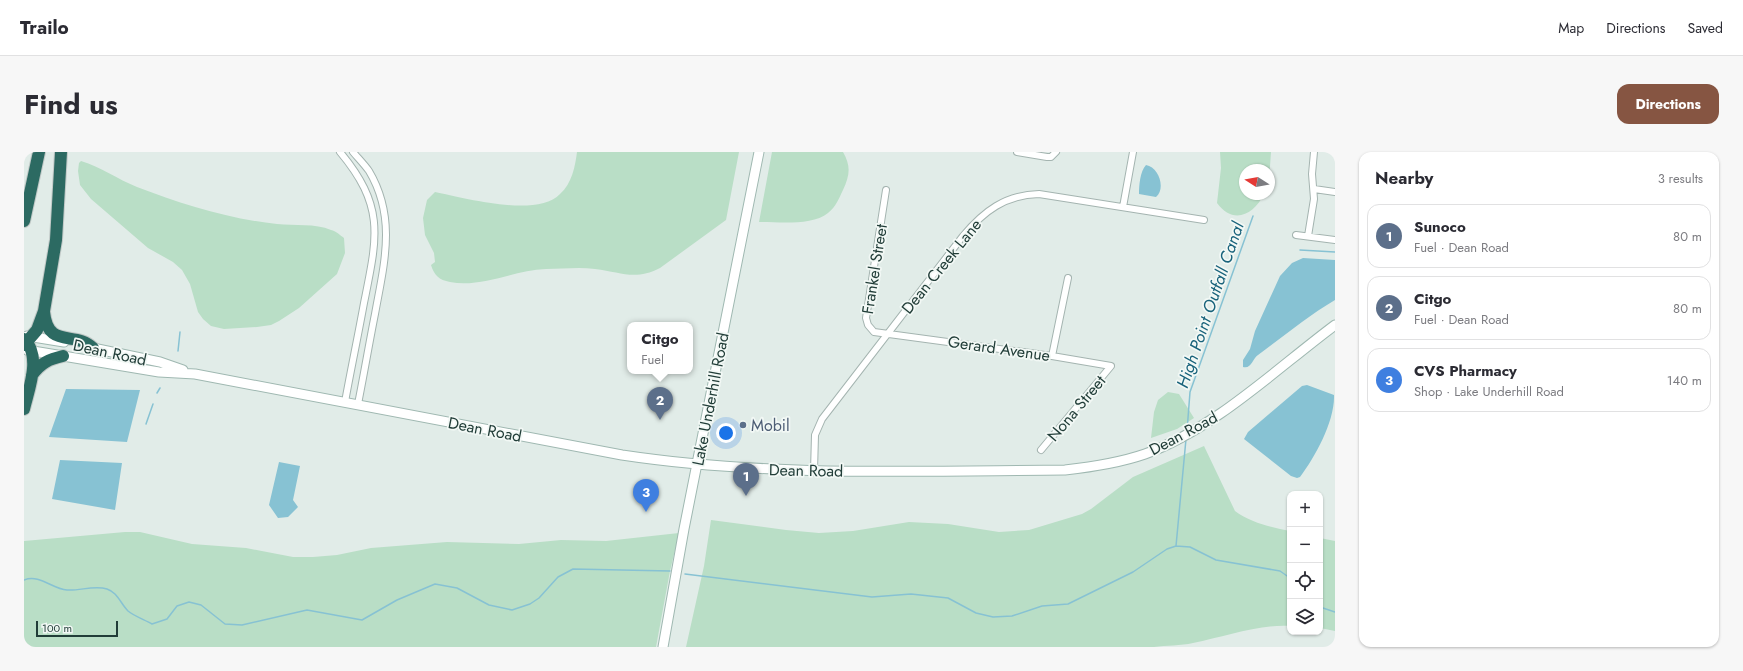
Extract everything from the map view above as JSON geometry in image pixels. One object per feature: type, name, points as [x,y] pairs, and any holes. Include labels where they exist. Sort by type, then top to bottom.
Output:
[{"type":"highway","points":[[24,220],[39,152]]},
{"type":"highway","points":[[24,409],[32,375],[33,358],[27,343],[37,330],[44,311],[56,240],[61,152]]},
{"type":"highway","points":[[44,311],[47,327],[57,336],[88,343],[93,348]]},
{"type":"highway","points":[[32,375],[46,360],[63,356]]},
{"type":"street","points":[[340,152],[355,170],[366,189],[372,208],[375,228],[375,246],[372,270],[345,402]]},
{"type":"street","points":[[353,152],[369,171],[381,198],[385,216],[387,238],[384,263],[358,404]]},
{"type":"street","name":"Lake Underhill Road","points":[[663,647],[697,465],[759,152]]},
{"type":"street","points":[[1017,152],[1047,157],[1053,156],[1056,152]]},
{"type":"street","points":[[1123,207],[1133,152]]},
{"type":"street","points":[[1308,236],[1314,189],[1312,174],[1314,152]]},
{"type":"street","points":[[1314,189],[1335,192]]},
{"type":"street","name":"Frankel Street","points":[[886,190],[866,318],[868,325],[874,332],[887,334]]},
{"type":"street","name":"Dean Creek Lane","points":[[814,471],[815,435],[819,423],[972,225],[982,215],[996,205],[1018,197],[1039,194],[1204,220]]},
{"type":"street","points":[[1296,235],[1335,240]]},
{"type":"street","points":[[1052,356],[1068,278]]},
{"type":"street","name":"Dean Road","points":[[27,343],[63,356],[159,372],[196,374],[622,455],[697,465],[814,471],[1065,470],[1091,468],[1118,462],[1166,446],[1217,416],[1335,325]]},
{"type":"street","name":"Gerard Avenue","points":[[887,334],[899,334],[1111,366]]},
{"type":"street","name":"Dean Road","points":[[27,343],[93,348],[160,362],[196,374]]},
{"type":"street","name":"Nona Street","points":[[1041,450],[1111,366]]},
{"type":"green space","points":[[577,152],[739,152],[726,220],[660,268],[643,274],[635,275],[589,268],[546,269],[522,272],[474,283],[462,283],[446,281],[435,274],[431,265],[435,262],[434,253],[425,235],[423,218],[427,200],[435,192],[482,202],[535,205],[549,201],[564,190],[574,169]]},
{"type":"green space","points":[[772,152],[843,152],[849,171],[839,199],[831,211],[821,217],[804,222],[759,222]]},
{"type":"green space","points":[[1220,152],[1271,152],[1270,164],[1239,164],[1239,200],[1261,200],[1255,207],[1243,215],[1230,214],[1223,210],[1217,203],[1221,168]]},
{"type":"green space","points":[[81,161],[95,166],[137,187],[223,215],[284,225],[318,226],[335,231],[344,238],[345,253],[337,274],[299,308],[271,325],[224,329],[211,326],[198,312],[190,284],[182,270],[173,262],[148,248],[91,199],[80,185],[78,171],[79,163]]},
{"type":"green space","points":[[1168,392],[1179,394],[1194,418],[1177,429],[1151,438],[1154,412],[1158,400]]},
{"type":"green space","points":[[1204,446],[1235,511],[1254,522],[1287,530],[1287,626],[1254,629],[1188,644],[1154,647],[686,647],[704,566],[711,520],[819,533],[853,531],[909,522],[948,524],[999,532],[1029,530],[1082,514],[1091,509],[1133,477]]},
{"type":"green space","points":[[140,532],[192,544],[246,548],[293,557],[337,555],[371,548],[447,542],[519,544],[561,540],[606,541],[679,533],[670,571],[656,647],[24,647],[24,541]]},
{"type":"green space","points":[[1323,539],[1335,541],[1335,631],[1323,629]]},
{"type":"water","points":[[1146,165],[1151,167],[1158,174],[1160,179],[1160,189],[1156,197],[1139,194],[1141,175]]},
{"type":"water","points":[[1303,258],[1335,260],[1335,300],[1306,319],[1258,355],[1248,367],[1243,367],[1243,360],[1250,349],[1255,331],[1280,276],[1292,263]]},
{"type":"water","points":[[1307,385],[1334,395],[1333,405],[1328,427],[1318,449],[1300,477],[1297,478],[1291,476],[1244,439],[1248,432],[1302,386]]},
{"type":"water","points":[[66,389],[140,390],[127,442],[49,437]]},
{"type":"water","points":[[60,460],[122,463],[115,510],[52,499]]},
{"type":"water","points":[[279,462],[300,466],[293,500],[298,507],[288,517],[278,518],[269,505]]},
{"type":"waterway","name":"High Point Outfall Canal","points":[[1187,431],[1190,392],[1253,216]]},
{"type":"waterway","points":[[1300,250],[1335,252]]},
{"type":"waterway","points":[[178,351],[180,332]]},
{"type":"waterway","points":[[157,393],[160,388]]},
{"type":"waterway","points":[[146,424],[153,404]]},
{"type":"waterway","name":"High Point Outfall Canal","points":[[1176,546],[1186,439]]},
{"type":"waterway","points":[[685,574],[872,597],[911,594],[948,598],[976,613],[993,617],[1012,616],[1042,606],[1068,604],[1133,572],[1167,549],[1176,546],[1190,547],[1216,560],[1280,571],[1287,576]]},
{"type":"waterway","points":[[24,580],[41,580],[67,590],[92,588],[107,589],[116,595],[128,611],[152,624],[167,619],[177,606],[189,602],[201,605],[225,624],[242,625],[307,610],[362,620],[397,600],[435,584],[457,588],[489,605],[512,610],[530,604],[539,598],[558,577],[573,569],[670,571]]},
{"type":"waterway","points":[[1323,608],[1335,612]]},
{"type":"place","name":"Citgo","points":[[660,420]]},
{"type":"place","name":"Mobil","points":[[743,425]]},
{"type":"place","name":"Sunoco","points":[[746,496]]},
{"type":"place","name":"CVS Pharmacy","points":[[646,512]]}]
